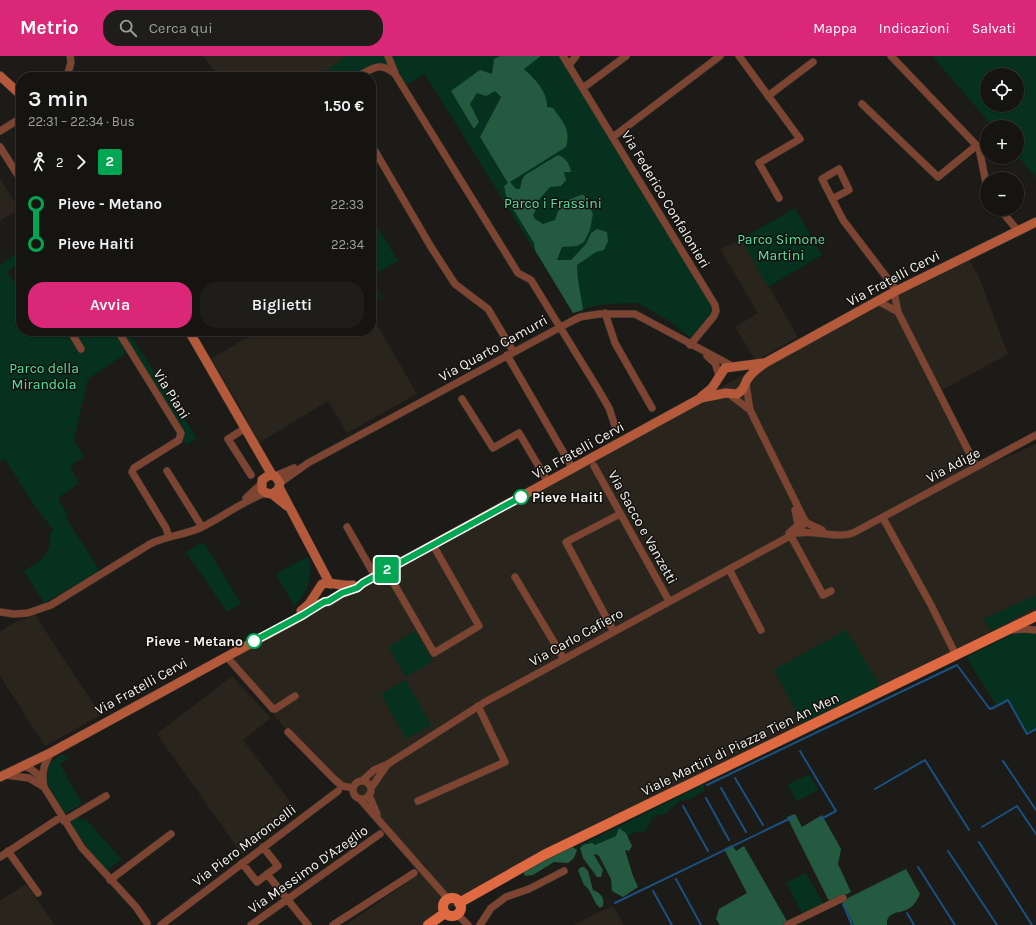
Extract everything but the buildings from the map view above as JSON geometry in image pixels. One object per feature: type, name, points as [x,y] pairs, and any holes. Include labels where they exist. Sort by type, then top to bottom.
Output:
[{"type":"main road","points":[[0,76],[16,90]]},
{"type":"main road","name":"Via Fratelli Cervi","points":[[701,398],[741,391],[746,383],[765,363],[896,291],[1036,222]]},
{"type":"main road","points":[[192,336],[260,456],[277,492],[269,494]]},
{"type":"main road","name":"Via Fratelli Cervi","points":[[3,776],[52,752],[303,615],[324,602],[329,601],[345,591],[357,588],[375,576],[701,398],[712,388],[725,368],[765,363]]},
{"type":"main road","points":[[736,367],[744,373],[746,383]]},
{"type":"main road","points":[[719,376],[720,388],[727,394]]},
{"type":"main road","points":[[272,481],[262,490],[289,507]]},
{"type":"main road","points":[[272,481],[289,507],[336,593],[334,598]]},
{"type":"main road","points":[[317,559],[318,598],[324,602]]},
{"type":"main road","name":"Via Fratelli Cervi","points":[[295,618],[318,589],[325,583],[348,586],[363,583]]},
{"type":"main road","name":"Viale Martiri di Piazza Tien An Men","points":[[459,903],[551,852],[1036,616]]},
{"type":"main road","points":[[448,899],[455,899],[459,903],[460,910],[457,914],[452,916],[445,913],[443,905],[448,899]]},
{"type":"main road","points":[[428,925],[445,913]]},
{"type":"street","points":[[68,72],[71,62],[70,56]]},
{"type":"street","points":[[388,56],[395,74],[518,273],[531,280],[560,327],[598,389],[615,426]]},
{"type":"street","name":"Via Federico Confalonieri","points":[[563,56],[715,305],[716,311],[714,316],[690,344]]},
{"type":"street","points":[[569,65],[576,56]]},
{"type":"street","points":[[583,88],[626,56]]},
{"type":"street","points":[[613,137],[720,56]]},
{"type":"street","points":[[739,56],[800,139],[759,163],[779,198]]},
{"type":"street","points":[[891,56],[979,148],[984,172]]},
{"type":"street","points":[[768,96],[813,62]]},
{"type":"street","points":[[367,72],[378,66],[387,67],[395,74]]},
{"type":"street","points":[[862,104],[938,177],[976,146]]},
{"type":"street","points":[[0,131],[16,121]]},
{"type":"street","points":[[0,147],[16,172]]},
{"type":"street","points":[[376,151],[431,247],[455,284],[488,309],[510,353],[573,469]]},
{"type":"street","points":[[832,199],[843,220],[896,291],[898,312],[976,466]]},
{"type":"street","points":[[1006,216],[1018,231]]},
{"type":"street","points":[[878,301],[898,312]]},
{"type":"street","name":"Via Quarto Camurri","points":[[235,508],[272,481],[580,317],[624,313],[639,316],[697,348],[736,367]]},
{"type":"street","points":[[605,314],[614,343],[652,408]]},
{"type":"street","points":[[73,336],[80,349]]},
{"type":"street","name":"Via Piani","points":[[121,336],[181,433],[179,440],[134,468],[132,472],[166,528],[169,537]]},
{"type":"street","name":"Via Quarto Camurri","points":[[697,348],[715,363],[719,376]]},
{"type":"street","name":"Via Carlo Cafiero","points":[[746,383],[750,410],[791,497],[804,519]]},
{"type":"street","name":"Via Carlo Cafiero","points":[[727,394],[750,410]]},
{"type":"street","points":[[462,399],[493,448],[519,433],[548,482]]},
{"type":"street","points":[[244,429],[228,439],[251,475]]},
{"type":"street","name":"Via Adige","points":[[794,534],[809,531],[848,535],[883,518],[976,466],[1036,435]]},
{"type":"street","name":"Via Sacco e Vanzetti","points":[[594,466],[669,601]]},
{"type":"street","points":[[167,471],[202,527]]},
{"type":"street","points":[[0,612],[23,614],[51,605],[150,544],[202,527],[252,498],[269,494]]},
{"type":"street","name":"Via Carlo Cafiero","points":[[782,540],[798,525],[798,520],[791,497]]},
{"type":"street","points":[[614,632],[566,542],[620,514]]},
{"type":"street","points":[[883,518],[931,605],[956,655]]},
{"type":"street","points":[[804,519],[802,527],[794,534],[823,595],[831,591]]},
{"type":"street","name":"Via Adige","points":[[804,519],[807,523],[826,532]]},
{"type":"street","points":[[347,527],[375,576]]},
{"type":"street","name":"Via Carlo Cafiero","points":[[363,780],[374,770],[388,764],[478,706],[794,534]]},
{"type":"street","points":[[386,570],[434,653],[479,626],[433,545]]},
{"type":"street","points":[[729,569],[761,630]]},
{"type":"street","points":[[515,577],[564,658]]},
{"type":"street","points":[[1005,632],[1024,629],[1036,630]]},
{"type":"street","points":[[226,656],[273,709],[295,696]]},
{"type":"street","points":[[418,801],[505,762],[478,706]]},
{"type":"street","points":[[288,732],[340,788],[353,788]]},
{"type":"street","points":[[52,752],[45,763],[42,778],[44,787],[62,819],[82,848],[152,924]]},
{"type":"street","name":"Via Carlo Cafiero","points":[[370,792],[388,764]]},
{"type":"street","points":[[23,766],[31,769],[42,778]]},
{"type":"street","points":[[3,776],[29,778],[44,787]]},
{"type":"street","points":[[381,821],[368,783],[363,780],[356,783],[353,788],[354,796],[360,799],[381,821],[448,899]]},
{"type":"street","name":"Via Piero Maroncelli","points":[[152,924],[242,863],[340,788]]},
{"type":"street","points":[[360,799],[366,798],[370,792]]},
{"type":"street","points":[[0,857],[62,819],[106,796]]},
{"type":"street","points":[[110,880],[171,834]]},
{"type":"street","name":"Via Massimo D'Azeglio","points":[[252,925],[380,834]]},
{"type":"street","points":[[242,863],[257,882],[278,866],[263,847]]},
{"type":"street","points":[[8,851],[38,893]]},
{"type":"street","points":[[480,925],[491,908],[506,897],[529,889],[564,871]]},
{"type":"street","points":[[333,925],[414,873]]},
{"type":"street","points":[[267,874],[308,925]]},
{"type":"street","points":[[787,925],[843,898]]},
{"type":"street","points":[[457,914],[468,925]]},
{"type":"shaded area","points":[[203,56],[346,56],[325,72],[215,72]]},
{"type":"shaded area","points":[[0,178],[16,204],[16,211],[0,221]]},
{"type":"shaded area","points":[[741,239],[798,337],[756,361],[735,327],[758,313],[720,249]]},
{"type":"shaded area","points":[[967,256],[978,275],[1008,354],[942,390],[982,468],[1036,444],[1036,612],[542,852],[424,925],[346,925],[428,868],[288,732],[226,656],[765,363]]},
{"type":"shaded area","points":[[376,323],[417,394],[347,433],[328,401],[257,444],[243,419],[246,417],[211,359],[250,336],[376,336]]},
{"type":"shaded area","points":[[35,615],[101,715],[45,746],[0,676],[0,632],[13,623]]},
{"type":"shaded area","points":[[232,676],[271,718],[243,740],[298,812],[242,854],[157,734]]},
{"type":"shaded area","points":[[26,884],[55,925],[0,925],[0,901]]},
{"type":"shaded area","points":[[613,906],[624,925],[574,925],[597,913]]},
{"type":"green space","name":"Parco i Frassini","points":[[346,56],[500,56],[494,60],[492,74],[451,91],[479,122],[470,104],[477,92],[495,91],[501,97],[480,137],[547,107],[533,77],[523,68],[541,56],[563,56],[716,308],[694,341],[671,322],[637,303],[607,304],[590,307],[573,313],[425,74],[403,87],[387,67],[372,72],[325,72]]},
{"type":"green space","points":[[500,56],[541,56],[524,69],[540,86],[547,101],[547,107],[553,108],[567,130],[566,147],[510,182],[516,189],[520,189],[525,175],[558,155],[564,158],[571,172],[564,172],[566,180],[561,186],[550,187],[537,202],[536,210],[533,215],[535,219],[543,224],[555,220],[559,209],[566,201],[581,195],[584,195],[593,214],[590,230],[584,242],[577,246],[562,247],[557,260],[571,260],[586,244],[591,233],[597,229],[607,232],[608,241],[604,250],[596,252],[577,265],[578,282],[583,310],[573,313],[535,250],[534,243],[507,199],[504,186],[508,183],[480,137],[501,97],[495,91],[486,96],[477,93],[470,104],[479,122],[474,129],[451,91],[480,70],[492,74],[494,59]]},
{"type":"green space","points":[[932,56],[1036,56],[1036,178],[1024,163],[1024,120],[987,120],[980,112],[1024,112],[1024,68],[980,68],[980,112]]},
{"type":"green space","name":"Parco Simone Martini","points":[[795,208],[822,255],[768,287],[741,239]]},
{"type":"green space","points":[[376,224],[398,261],[376,274]]},
{"type":"green space","name":"Parco della Mirandola","points":[[16,254],[16,266],[7,272],[16,282],[16,336],[131,336],[197,438],[186,445],[128,352],[88,379],[74,440],[84,457],[70,466],[79,483],[58,498],[68,516],[66,518],[100,571],[44,603],[24,571],[40,561],[47,553],[50,542],[50,534],[53,530],[32,502],[5,459],[0,462],[0,265]]},
{"type":"green space","points":[[376,287],[381,297],[376,300]]},
{"type":"green space","points":[[203,542],[241,603],[227,612],[186,552]]},
{"type":"green space","points":[[308,556],[310,563],[310,576],[303,595],[294,606],[276,574]]},
{"type":"green space","points":[[1036,595],[1036,607],[991,631],[984,619]]},
{"type":"green space","points":[[846,630],[880,685],[803,723],[774,670]]},
{"type":"green space","points":[[415,631],[433,661],[406,677],[388,647]]},
{"type":"green space","points":[[1026,631],[1036,634],[1036,728],[1027,733],[1009,699],[996,705],[966,657],[1013,634]]},
{"type":"green space","points":[[406,680],[431,725],[406,739],[381,694]]},
{"type":"green space","points":[[62,754],[69,758],[60,764],[82,804],[65,814],[44,778],[45,767]]},
{"type":"green space","points":[[809,774],[818,790],[797,801],[787,785]]},
{"type":"green space","points":[[704,784],[704,792],[696,795],[692,799],[680,801],[665,814],[658,815],[651,819],[646,831],[635,832],[627,836],[626,833],[617,831],[616,836],[595,845],[583,845],[577,850],[575,848]]},
{"type":"green space","points":[[795,814],[802,827],[822,815],[841,849],[838,864],[851,892],[830,903],[787,817]]},
{"type":"green space","points":[[76,816],[84,820],[86,819],[121,859],[106,872],[67,821]]},
{"type":"green space","points":[[619,828],[626,833],[632,846],[629,851],[625,850],[638,887],[623,897],[612,891],[611,879],[599,856],[596,854],[594,855],[603,870],[601,877],[597,877],[583,858],[580,848],[583,845],[592,843],[595,845],[616,836]]},
{"type":"green space","points":[[570,845],[577,850],[574,858],[568,863],[554,862],[533,875],[525,876],[523,871]]},
{"type":"green space","points":[[732,845],[736,851],[744,846],[788,923],[783,925],[720,925],[716,919],[719,909],[747,893],[724,849]]},
{"type":"green space","points":[[581,867],[584,867],[588,871],[593,890],[600,894],[603,898],[603,906],[600,908],[587,887],[584,885],[578,870]]},
{"type":"green space","points":[[906,869],[920,894],[912,906],[892,914],[887,920],[887,925],[854,925],[842,901]]},
{"type":"green space","points":[[806,873],[824,905],[803,915],[786,883]]},
{"type":"waterway","points":[[707,785],[957,665],[989,708],[991,709],[1008,700],[1027,734],[1036,729]]},
{"type":"waterway","points":[[800,751],[836,811],[821,819]]},
{"type":"waterway","points":[[875,789],[925,760],[969,830]]},
{"type":"waterway","points":[[1003,761],[1036,810]]},
{"type":"waterway","points":[[735,778],[763,825]]},
{"type":"waterway","points":[[721,788],[746,832]]},
{"type":"waterway","points":[[706,798],[729,840]]},
{"type":"waterway","points":[[683,806],[708,851]]},
{"type":"waterway","points":[[982,827],[1017,806],[1036,834]]},
{"type":"waterway","points":[[615,903],[793,817]]},
{"type":"waterway","points":[[979,842],[1032,925]]},
{"type":"waterway","points":[[948,851],[997,925]]},
{"type":"waterway","points":[[918,867],[955,925]]},
{"type":"waterway","points":[[676,879],[701,925]]},
{"type":"waterway","points":[[653,891],[672,925]]},
{"type":"waterway","points":[[843,904],[852,925]]},
{"type":"waterway","points":[[907,913],[914,925]]},
{"type":"bus line","name":"2","points":[[254,641],[303,615],[313,607],[327,602],[345,591],[354,590],[363,583],[521,497]]},
{"type":"place","name":"Pieve Haiti","points":[[521,497]]},
{"type":"place","name":"Pieve - Metano","points":[[254,641]]}]
